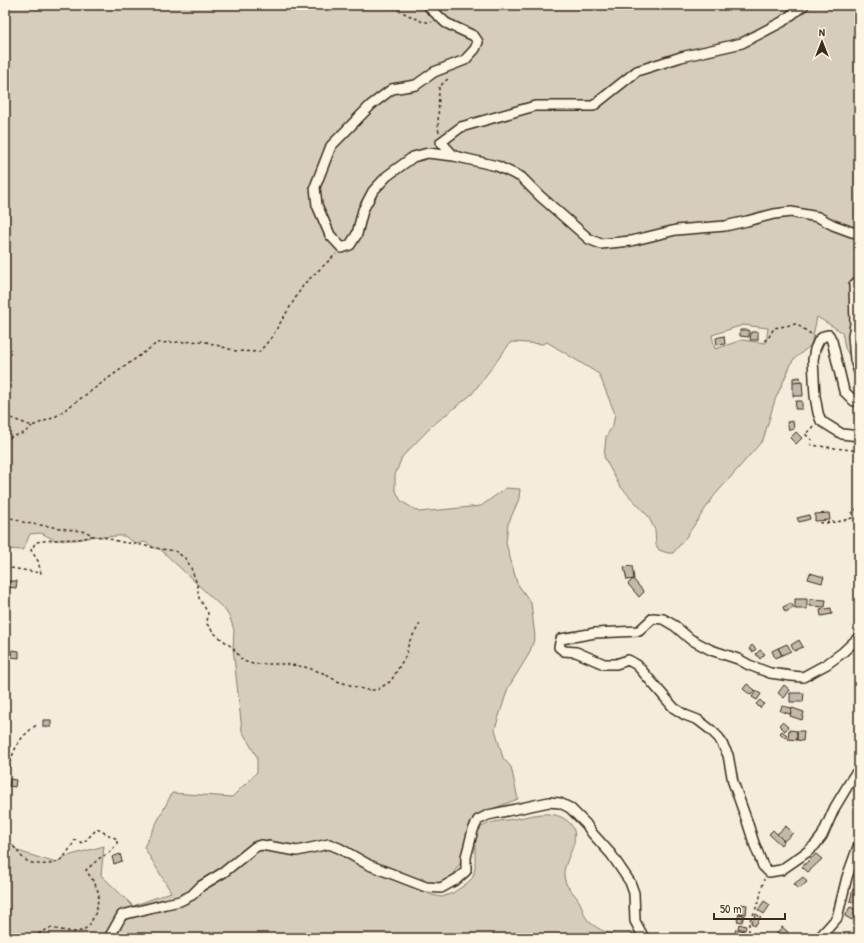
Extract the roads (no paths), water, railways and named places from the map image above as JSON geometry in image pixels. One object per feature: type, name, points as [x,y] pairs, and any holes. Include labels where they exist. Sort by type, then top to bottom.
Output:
[{"type":"street","points":[[429,5],[430,8],[446,23],[474,36],[478,42],[476,49],[465,60],[434,72],[416,85],[392,89],[371,105],[331,146],[315,187],[316,199],[317,206],[330,235],[342,248],[350,245],[357,234],[363,210],[373,191],[387,176],[412,158],[428,153],[454,156],[497,166],[521,177],[540,196],[589,239],[601,244],[631,241],[676,230],[725,226],[774,214],[791,212],[818,217],[833,225],[859,233]]},
{"type":"street","points":[[454,156],[442,142],[461,127],[536,106],[593,106],[637,72],[681,57],[742,43],[782,22],[804,5]]},
{"type":"street","points":[[859,281],[854,286],[855,324],[853,336],[855,360],[859,372]]},
{"type":"street","points":[[859,396],[854,401],[844,391],[832,341],[829,335],[824,336],[819,340],[815,349],[813,360],[815,396],[818,413],[821,420],[842,434],[859,436]]},
{"type":"street","points":[[859,637],[842,653],[827,664],[803,677],[770,673],[738,659],[712,650],[690,639],[675,626],[663,619],[653,618],[639,631],[595,633],[561,639],[559,647],[564,651],[576,652],[604,664],[616,664],[628,660],[637,665],[674,708],[685,715],[698,720],[719,738],[728,754],[733,782],[754,844],[763,866],[769,872],[781,870],[815,845],[822,836],[835,807],[853,777],[859,770]]},
{"type":"street","points":[[109,938],[122,915],[180,901],[192,895],[201,886],[224,872],[255,847],[261,845],[297,851],[328,844],[339,848],[368,865],[426,887],[441,888],[457,879],[466,871],[466,857],[473,830],[478,820],[488,815],[549,802],[560,803],[570,808],[586,824],[611,854],[630,882],[634,893],[635,921],[644,938]]},
{"type":"street","points":[[819,938],[838,918],[847,877],[859,844]]}]
